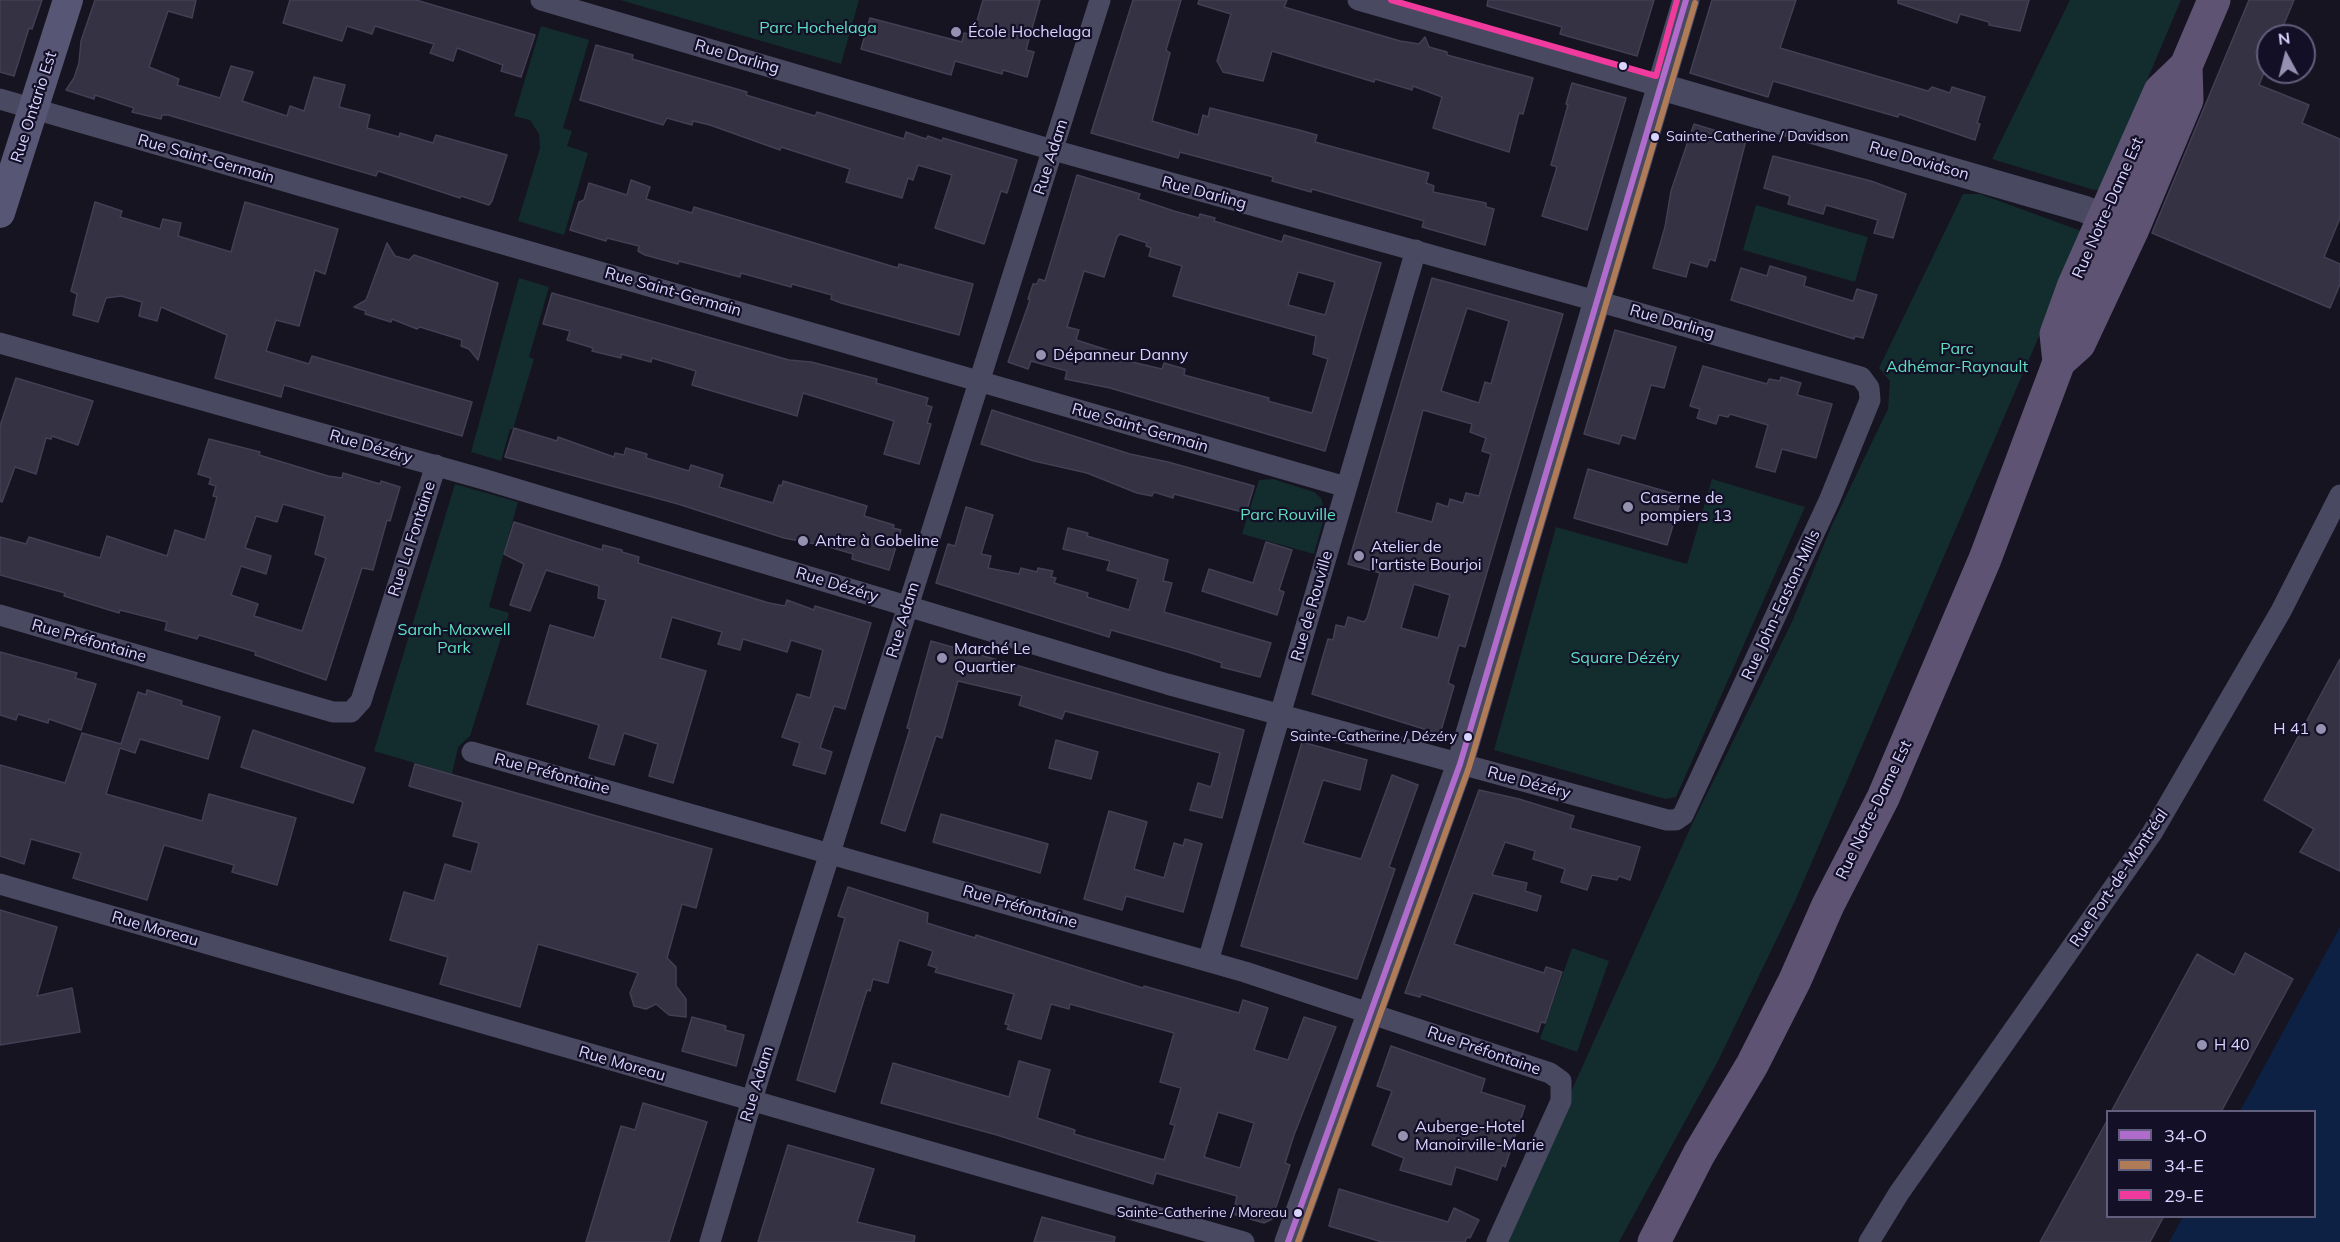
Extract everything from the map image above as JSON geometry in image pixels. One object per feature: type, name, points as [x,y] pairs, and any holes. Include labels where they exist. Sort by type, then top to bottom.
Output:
[{"type":"main road","name":"Rue Ontario Est","points":[[0,213],[68,0]]},
{"type":"main road","name":"Rue Notre-Dame Est","points":[[1654,1242],[1699,1154],[1752,1065],[1795,980],[1828,905],[1883,798],[1985,559],[2059,362],[2056,334],[2104,216],[2160,91],[2186,66],[2214,0]]},
{"type":"main road","name":"Rue Notre-Dame Est","points":[[2059,362],[2079,344],[2132,231],[2187,100],[2186,66]]},
{"type":"street","name":"Rue Darling","points":[[541,0],[1053,150],[1853,374],[1866,383]]},
{"type":"street","name":"Rue Adam","points":[[710,1242],[830,853],[1100,0]]},
{"type":"street","name":"Rue Davidson","points":[[1358,0],[2104,216],[2132,231]]},
{"type":"street","points":[[1288,1242],[1460,764],[1686,0]]},
{"type":"street","name":"Rue Saint-Germain","points":[[0,99],[1346,487]]},
{"type":"street","name":"Rue de Rouville","points":[[1208,961],[1416,250]]},
{"type":"street","name":"Rue Dézéry","points":[[0,343],[436,465],[1167,684],[1667,820],[1676,820]]},
{"type":"street","name":"Rue John-Easton-Mills","points":[[1676,820],[1683,814],[1829,501],[1870,400],[1866,383]]},
{"type":"street","name":"Rue La Fontaine","points":[[351,712],[361,701],[436,465]]},
{"type":"street","name":"Rue Port-de-Montréal","points":[[1869,1242],[1899,1193],[2152,834],[2281,611],[2340,495]]},
{"type":"street","name":"Rue Préfontaine","points":[[0,615],[333,712],[351,712]]},
{"type":"street","name":"Rue Préfontaine","points":[[472,752],[1208,961],[1370,1012],[1550,1073],[1561,1081],[1561,1101],[1497,1242]]},
{"type":"street","name":"Rue Moreau","points":[[0,884],[1245,1242]]},
{"type":"green space","name":"Parc Hochelaga","points":[[620,0],[859,0],[841,64]]},
{"type":"green space","points":[[2070,0],[2181,0],[2101,189],[2094,190],[1992,159]]},
{"type":"green space","points":[[541,26],[589,40],[563,128],[572,131],[567,146],[588,153],[564,235],[518,221],[540,148],[539,134],[530,120],[514,116]]},
{"type":"green space","name":"Parc Adhémar-Raynault","points":[[1963,194],[1980,194],[2084,232],[1795,901],[1718,1061],[1619,1242],[1503,1242],[1693,822],[1792,622],[1832,525],[1888,409],[1890,381],[1879,368]]},
{"type":"green space","points":[[1756,205],[1868,237],[1855,282],[1743,250]]},
{"type":"green space","points":[[519,278],[549,287],[529,357],[534,359],[501,461],[471,452]]},
{"type":"green space","name":"Parc Rouville","points":[[1273,479],[1314,492],[1321,498],[1325,514],[1314,554],[1242,534],[1259,480]]},
{"type":"green space","name":"Square Dézéry","points":[[1712,479],[1805,507],[1676,797],[1665,799],[1494,750],[1556,527],[1687,564]]},
{"type":"green space","name":"Sarah-Maxwell Park","points":[[455,484],[518,502],[489,607],[509,613],[470,736],[458,747],[452,774],[374,751]]},
{"type":"green space","points":[[1572,948],[1609,961],[1577,1052],[1540,1039]]},
{"type":"water","points":[[2340,927],[2340,1242],[2169,1242],[2182,1218],[2316,1218],[2316,1110],[2241,1110]]},
{"type":"building","points":[[0,0],[42,0],[32,29],[29,28],[14,76],[0,72]]},
{"type":"building","points":[[95,0],[196,0],[192,18],[168,11],[149,67],[179,79],[177,85],[220,98],[231,66],[253,72],[242,101],[287,116],[290,106],[304,111],[314,77],[345,85],[339,107],[370,115],[367,128],[399,137],[400,133],[433,143],[436,135],[507,155],[492,201],[489,205],[461,196],[460,198],[378,171],[376,176],[168,115],[162,115],[161,119],[132,112],[134,108],[95,95],[94,99],[66,90],[74,78],[79,63],[81,41]]},
{"type":"building","points":[[290,0],[416,0],[535,35],[521,77],[501,71],[503,65],[457,48],[453,61],[430,53],[434,44],[375,26],[372,34],[347,26],[342,41],[283,23]]},
{"type":"building","points":[[983,0],[1040,0],[1026,50],[1034,52],[1027,77],[1003,70],[1002,74],[955,61],[951,75],[861,49],[870,18],[962,42],[964,33],[973,35]]},
{"type":"building","points":[[1133,0],[1181,0],[1166,50],[1170,53],[1152,121],[1198,135],[1203,115],[1208,117],[1210,108],[1317,135],[1315,142],[1429,173],[1426,183],[1434,186],[1433,192],[1486,203],[1486,207],[1494,209],[1485,245],[1422,227],[1424,221],[1312,189],[1311,192],[1272,181],[1273,177],[1180,152],[1178,158],[1091,133]]},
{"type":"building","points":[[1199,0],[1287,0],[1284,7],[1400,41],[1419,44],[1425,37],[1429,47],[1447,52],[1447,55],[1533,78],[1523,114],[1519,113],[1509,152],[1433,128],[1442,97],[1413,86],[1412,90],[1375,79],[1374,82],[1272,51],[1263,81],[1223,72],[1217,61],[1231,14],[1198,4]]},
{"type":"building","points":[[1488,0],[1654,0],[1637,56],[1560,34],[1562,27],[1487,6]]},
{"type":"building","points":[[1712,0],[1796,0],[1780,48],[1928,91],[1932,87],[1950,93],[1952,87],[1985,97],[1977,123],[1980,124],[1975,140],[1899,114],[1898,117],[1773,81],[1768,97],[1690,73]]},
{"type":"building","points":[[1898,0],[2029,0],[2020,31],[1989,25],[1989,22],[1960,14],[1957,23],[1898,3]]},
{"type":"building","points":[[2249,0],[2294,0],[2284,24],[2256,24],[2256,84],[2309,105],[2302,123],[2340,139],[2340,218],[2324,257],[2340,264],[2340,284],[2330,308],[2152,233]]},
{"type":"building","points":[[596,45],[633,55],[632,59],[747,92],[746,95],[815,116],[817,112],[904,139],[906,132],[926,139],[928,136],[942,141],[943,138],[1017,160],[1007,193],[1001,191],[984,244],[935,228],[952,175],[918,165],[913,180],[908,178],[902,198],[846,182],[850,169],[781,147],[780,150],[710,125],[693,121],[692,125],[667,118],[663,125],[580,100]]},
{"type":"building","points":[[1572,83],[1626,98],[1587,230],[1542,216],[1557,167],[1551,165]]},
{"type":"building","points":[[1694,124],[1746,140],[1715,261],[1710,259],[1707,267],[1690,262],[1686,277],[1653,268],[1665,227],[1671,191]]},
{"type":"building","points":[[1773,156],[1871,181],[1906,194],[1893,238],[1874,233],[1878,220],[1826,205],[1823,214],[1788,204],[1790,196],[1764,188]]},
{"type":"building","points":[[1077,175],[1140,194],[1138,199],[1174,211],[1199,218],[1200,214],[1215,218],[1214,221],[1282,242],[1284,235],[1381,263],[1325,451],[1110,388],[1065,379],[1067,371],[1031,361],[1028,369],[1008,362],[1030,300],[1028,299],[1033,284],[1037,284],[1039,279],[1045,281]],"holes":[[[1120,234],[1147,243],[1146,246],[1151,248],[1149,256],[1182,266],[1173,296],[1316,336],[1313,354],[1328,359],[1312,413],[1268,401],[1269,398],[1184,375],[1185,369],[1164,363],[1162,369],[1115,358],[1117,353],[1076,340],[1079,330],[1067,327],[1084,271],[1104,277]],[[1298,272],[1335,282],[1325,315],[1288,305]]]},
{"type":"building","points":[[631,180],[650,187],[646,199],[692,213],[694,207],[898,268],[899,264],[973,284],[959,335],[841,303],[831,299],[832,295],[792,284],[791,287],[741,273],[740,277],[679,261],[678,264],[645,255],[638,251],[639,246],[607,238],[606,241],[570,230],[579,202],[584,200],[589,183],[627,195]]},
{"type":"building","points":[[95,202],[122,211],[120,217],[160,229],[163,219],[181,223],[178,236],[231,252],[245,202],[338,229],[325,274],[315,270],[299,326],[276,320],[266,351],[309,364],[312,356],[472,402],[462,436],[284,385],[281,397],[215,378],[227,335],[161,307],[157,321],[139,316],[142,302],[121,296],[106,298],[98,322],[73,315],[77,294],[71,291]]},
{"type":"building","points":[[387,243],[395,256],[409,260],[414,255],[498,283],[478,360],[469,349],[461,346],[462,340],[420,327],[417,329],[392,319],[391,322],[365,314],[366,311],[354,307],[366,300]]},
{"type":"building","points":[[1770,266],[1806,277],[1804,286],[1853,301],[1857,289],[1877,295],[1863,338],[1855,336],[1854,339],[1731,300],[1741,268],[1767,276]]},
{"type":"building","points":[[1432,278],[1563,314],[1465,647],[1459,645],[1448,683],[1454,686],[1440,734],[1312,694],[1328,639],[1333,640],[1336,625],[1345,627],[1348,617],[1364,622],[1380,573],[1348,564]],"holes":[[[1467,308],[1509,321],[1491,384],[1485,382],[1479,403],[1441,391]],[[1423,410],[1472,424],[1470,432],[1486,438],[1482,451],[1491,454],[1479,496],[1466,493],[1463,503],[1450,499],[1448,507],[1437,503],[1432,522],[1396,512]],[[1414,584],[1450,595],[1438,638],[1401,628]]]},
{"type":"building","points":[[552,293],[789,360],[811,362],[877,379],[876,383],[928,398],[926,405],[932,407],[927,423],[931,424],[919,464],[884,454],[894,421],[803,393],[797,416],[692,385],[696,371],[652,358],[651,362],[621,354],[621,358],[592,351],[593,348],[567,340],[570,331],[543,324]]},
{"type":"building","points":[[1615,330],[1676,347],[1664,388],[1651,385],[1635,439],[1622,435],[1619,444],[1584,434]]},
{"type":"building","points":[[1703,366],[1767,384],[1769,379],[1780,381],[1781,377],[1801,383],[1797,395],[1832,404],[1816,458],[1782,449],[1775,472],[1756,467],[1768,425],[1730,414],[1728,417],[1719,415],[1716,424],[1697,418],[1700,409],[1690,406]]},
{"type":"building","points":[[16,378],[93,401],[78,445],[52,436],[51,439],[46,438],[36,474],[15,467],[2,502],[0,501],[0,426]]},
{"type":"building","points":[[992,410],[1130,454],[1254,486],[1246,513],[1174,494],[1173,498],[1154,492],[1152,496],[1137,493],[1087,473],[1034,461],[981,444]]},
{"type":"building","points":[[514,428],[557,441],[558,437],[614,457],[615,453],[624,455],[626,448],[647,454],[646,458],[689,471],[691,465],[723,475],[719,487],[773,503],[779,485],[782,486],[783,481],[867,506],[864,516],[894,525],[893,528],[901,530],[889,570],[852,559],[853,554],[826,546],[784,538],[678,504],[505,457]]},
{"type":"building","points":[[209,439],[260,452],[259,455],[328,476],[342,478],[343,473],[380,484],[381,481],[400,487],[390,521],[387,520],[373,570],[362,568],[326,680],[255,655],[256,652],[199,635],[197,639],[165,630],[167,622],[120,610],[119,613],[64,596],[65,593],[0,575],[0,537],[26,544],[29,537],[100,558],[107,536],[167,556],[175,530],[205,540],[217,497],[213,496],[216,486],[209,484],[211,478],[198,474]],"holes":[[[283,504],[325,516],[315,554],[326,558],[302,631],[254,616],[258,604],[231,595],[241,566],[266,574],[271,556],[245,548],[256,516],[277,522]]]},
{"type":"building","name":"Caserne de pompiers 13","points":[[1588,469],[1682,496],[1667,545],[1574,518]]},
{"type":"building","points":[[966,507],[993,515],[981,554],[991,556],[988,568],[1019,574],[1021,568],[1037,572],[1038,568],[1053,571],[1051,577],[1056,578],[1054,583],[1088,593],[1087,597],[1129,610],[1138,579],[1107,570],[1110,561],[1063,549],[1068,528],[1088,533],[1087,536],[1168,560],[1163,581],[1172,583],[1164,612],[1271,643],[1260,677],[1221,667],[1222,663],[1188,652],[1111,630],[1109,637],[936,583],[948,544],[955,546]]},
{"type":"building","points":[[514,522],[602,550],[603,545],[622,550],[622,552],[639,557],[638,563],[769,603],[785,606],[787,600],[814,610],[815,606],[871,623],[845,709],[834,706],[820,748],[832,752],[825,774],[793,765],[800,743],[782,737],[797,694],[810,698],[823,650],[791,640],[787,652],[743,639],[740,650],[718,644],[722,632],[672,617],[660,658],[706,671],[673,783],[649,776],[658,744],[624,733],[614,765],[589,758],[599,725],[527,704],[550,625],[594,638],[606,600],[598,598],[599,586],[546,570],[530,611],[510,605],[524,564],[504,554]]},
{"type":"building","points":[[1266,542],[1292,550],[1279,590],[1284,592],[1277,615],[1202,591],[1209,569],[1253,583]]},
{"type":"building","points":[[931,641],[1244,730],[1222,818],[1190,810],[1198,783],[1211,787],[1220,753],[1065,711],[1062,719],[1019,705],[1022,696],[958,681],[942,738],[936,736],[905,831],[881,823],[910,729],[907,728]]},
{"type":"building","points":[[0,652],[77,673],[75,678],[96,684],[81,730],[49,719],[48,723],[18,714],[16,720],[0,715]]},
{"type":"building","name":"H 41","points":[[2340,659],[2340,871],[2300,852],[2314,829],[2264,800]]},
{"type":"building","points":[[147,690],[182,701],[181,705],[220,717],[208,759],[140,739],[135,753],[120,748],[106,794],[202,821],[209,794],[296,818],[277,885],[232,872],[234,865],[164,845],[147,900],[73,878],[81,853],[31,839],[24,864],[0,856],[0,765],[65,783],[82,733],[121,744],[138,692],[146,695]]},
{"type":"building","points":[[253,730],[365,768],[353,803],[241,767]]},
{"type":"building","points":[[1056,740],[1098,752],[1091,779],[1049,768]]},
{"type":"building","points":[[1302,742],[1367,760],[1360,790],[1323,780],[1303,843],[1361,859],[1392,775],[1418,785],[1389,867],[1395,869],[1357,979],[1241,946]]},
{"type":"building","points":[[415,764],[712,849],[696,908],[682,904],[667,958],[676,967],[676,986],[686,999],[686,1017],[669,1015],[656,1004],[646,1009],[634,1006],[630,993],[638,973],[538,944],[520,1007],[440,984],[448,957],[390,940],[404,892],[434,901],[445,864],[471,872],[479,843],[453,836],[463,802],[409,786]]},
{"type":"building","points":[[1479,790],[1519,799],[1574,816],[1570,828],[1640,847],[1630,880],[1619,876],[1617,880],[1592,875],[1587,890],[1561,882],[1565,869],[1533,859],[1535,851],[1505,842],[1492,875],[1527,883],[1525,891],[1541,896],[1537,911],[1473,893],[1454,944],[1544,973],[1546,967],[1562,972],[1545,1023],[1541,1022],[1538,1032],[1421,994],[1420,997],[1405,993]]},
{"type":"building","points":[[1109,811],[1147,822],[1134,869],[1164,878],[1174,843],[1183,846],[1185,839],[1202,844],[1183,912],[1126,896],[1122,910],[1084,899]]},
{"type":"building","points":[[941,814],[1048,844],[1040,873],[933,842]]},
{"type":"building","points":[[848,887],[928,913],[927,923],[975,938],[976,935],[1143,988],[1144,986],[1239,1013],[1243,1000],[1268,1008],[1254,1050],[1288,1060],[1304,1017],[1336,1027],[1294,1135],[1285,1163],[1290,1165],[1272,1219],[1264,1223],[1233,1214],[1237,1196],[1156,1173],[1153,1184],[997,1135],[881,1103],[893,1063],[1009,1097],[1019,1061],[1050,1070],[1037,1118],[1075,1130],[1074,1134],[1164,1160],[1175,1125],[1170,1124],[1181,1088],[1160,1082],[1174,1033],[1070,1004],[1069,1009],[1051,1004],[1041,1039],[1007,1029],[1009,1025],[1005,1024],[1014,994],[935,972],[937,968],[928,965],[933,951],[899,940],[888,983],[873,979],[870,991],[867,990],[835,1092],[797,1080],[845,918],[838,916]],"holes":[[[1218,1112],[1254,1123],[1240,1168],[1204,1157]]]},
{"type":"building","points":[[0,910],[57,927],[37,996],[72,988],[80,1032],[0,1045]]},
{"type":"building","name":"H 40","points":[[2245,953],[2293,979],[2222,1110],[2112,1110],[2197,954],[2234,975]]},
{"type":"building","points":[[692,1017],[726,1026],[725,1030],[744,1035],[736,1066],[682,1051]]},
{"type":"building","points":[[1391,1046],[1485,1079],[1481,1092],[1525,1106],[1505,1167],[1502,1165],[1497,1180],[1456,1167],[1451,1185],[1400,1170],[1404,1158],[1372,1145],[1392,1091],[1377,1086]]},
{"type":"building","points":[[643,1103],[707,1122],[669,1242],[586,1242],[621,1126],[635,1130]]},
{"type":"building","points":[[2106,1123],[2106,1218],[2163,1218],[2150,1242],[2040,1242]]},
{"type":"building","points":[[788,1145],[874,1169],[857,1222],[915,1236],[914,1242],[758,1242]]},
{"type":"building","points":[[1339,1189],[1448,1222],[1454,1208],[1479,1220],[1470,1238],[1467,1237],[1465,1242],[1382,1242],[1329,1226]]},
{"type":"building","points":[[1042,1217],[1115,1237],[1114,1242],[1034,1242]]},
{"type":"transit line","name":"29-E","points":[[1391,0],[1656,76],[1677,0]]},
{"type":"transit line","name":"34-O","points":[[1288,1242],[1460,764],[1686,0]]},
{"type":"transit line","name":"34-E","points":[[1298,1242],[1469,767],[1695,3]]},
{"type":"place","name":"École Hochelaga","points":[[956,32]]},
{"type":"place","name":"Sainte-Catherine / Davidson","points":[[1655,137]]},
{"type":"place","name":"Dépanneur Danny","points":[[1041,355]]},
{"type":"place","name":"Caserne de pompiers 13","points":[[1628,507]]},
{"type":"place","name":"Antre à Gobeline","points":[[803,541]]},
{"type":"place","name":"Atelier de l'artiste Bourjoi","points":[[1359,556]]},
{"type":"place","name":"Marché Le Quartier","points":[[942,658]]},
{"type":"place","name":"H 41","points":[[2321,729]]},
{"type":"place","name":"Sainte-Catherine / Dézéry","points":[[1468,737]]},
{"type":"place","name":"H 40","points":[[2202,1045]]},
{"type":"place","name":"Auberge-Hotel Manoirville-Marie","points":[[1403,1136]]},
{"type":"place","name":"Sainte-Catherine / Moreau","points":[[1298,1213]]}]
